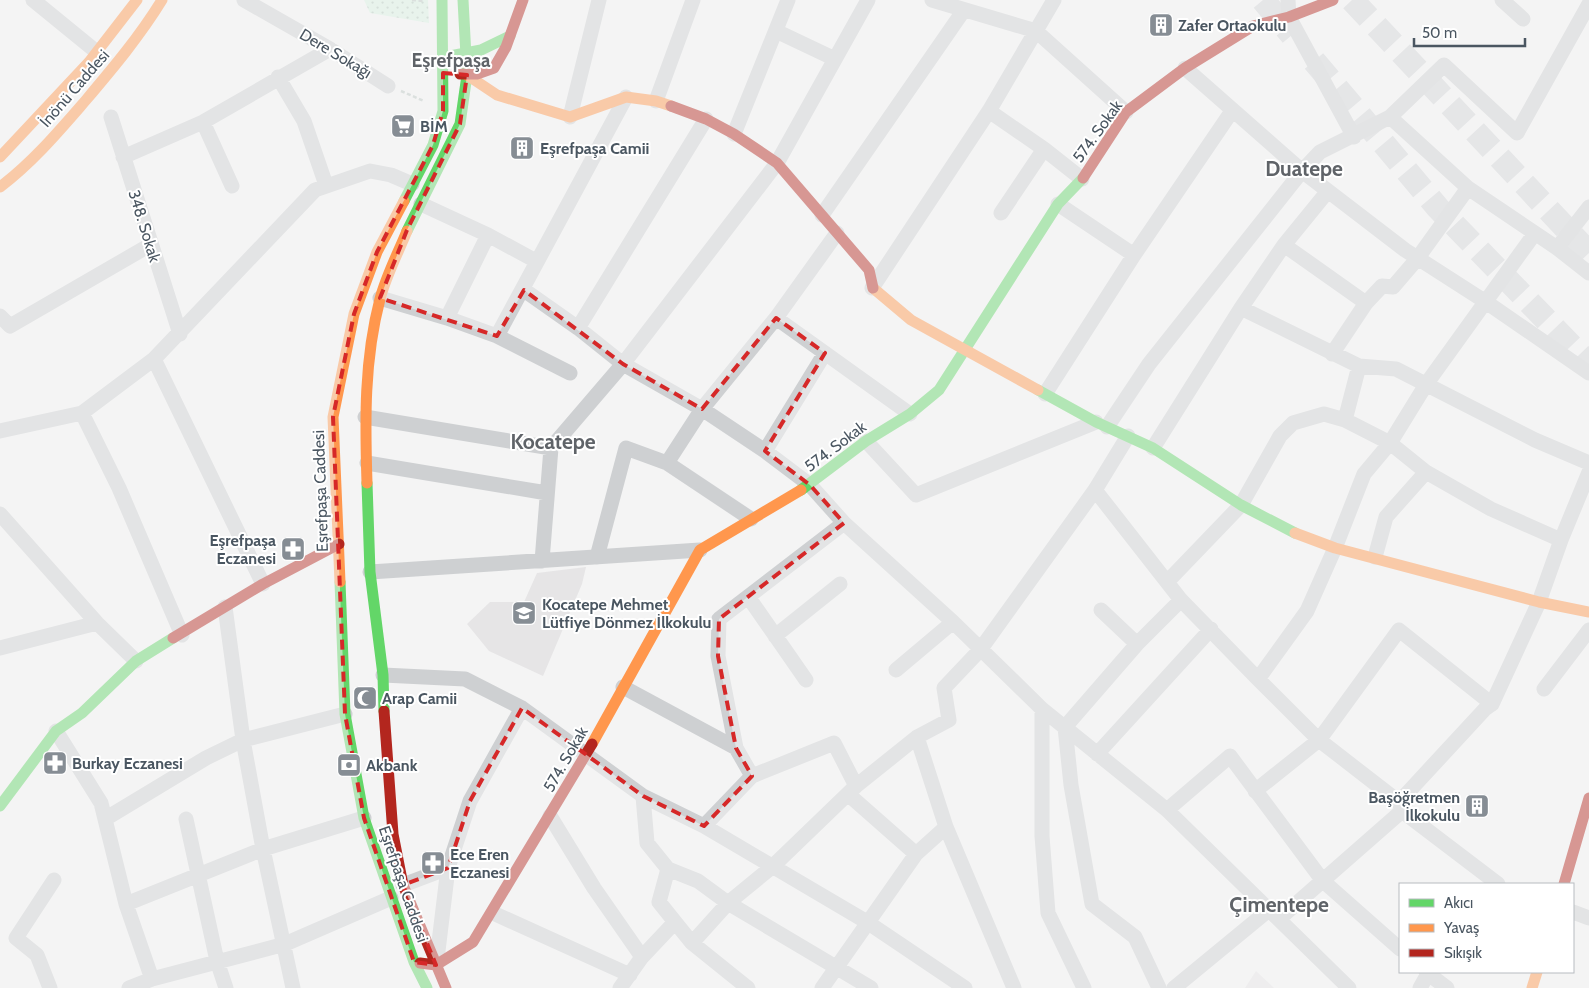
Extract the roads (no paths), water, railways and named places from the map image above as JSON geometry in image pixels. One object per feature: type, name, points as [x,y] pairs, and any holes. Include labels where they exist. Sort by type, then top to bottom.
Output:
[{"type":"street","points":[[33,0],[98,53]]},
{"type":"street","name":"İnönü Caddesi","points":[[0,158],[48,110],[98,53],[138,0]]},
{"type":"street","name":"İnönü Caddesi","points":[[0,187],[11,180],[58,134],[119,61],[150,20],[162,0]]},
{"type":"street","name":"Dere Sokağı","points":[[244,0],[330,48],[388,86]]},
{"type":"street","name":"Eşrefpaşa Caddesi","points":[[427,988],[414,962],[364,818],[345,714],[333,417],[354,314],[377,252],[433,146],[443,111],[442,0]]},
{"type":"street","name":"Eşrefpaşa Caddesi","points":[[446,988],[403,885],[392,825],[387,771],[383,675],[370,572],[365,417],[367,364],[380,298],[407,230],[460,124],[467,75],[463,0]]},
{"type":"street","points":[[443,73],[467,75],[485,72],[496,66],[510,36],[523,0]]},
{"type":"street","points":[[570,117],[599,0]]},
{"type":"street","points":[[656,101],[693,0]]},
{"type":"street","points":[[734,134],[788,0]]},
{"type":"street","points":[[542,561],[551,448],[623,364],[777,163],[868,0]]},
{"type":"street","points":[[872,288],[989,111],[1054,0]]},
{"type":"street","points":[[1288,0],[1289,17],[1354,137]]},
{"type":"street","name":"574. Sokak","points":[[436,965],[473,942],[493,913],[586,756],[700,550],[810,485],[866,440],[910,414],[940,390],[1058,204],[1082,180],[1126,112],[1185,68],[1253,26],[1289,17],[1333,0]]},
{"type":"street","points":[[1502,0],[1523,20]]},
{"type":"street","points":[[937,1],[1036,31],[1126,112]]},
{"type":"street","points":[[822,215],[964,10]]},
{"type":"street","points":[[866,440],[916,495],[1102,424],[1302,171],[1320,152],[1354,137],[1390,117],[1444,65],[1516,133],[1587,14]]},
{"type":"street","points":[[776,31],[835,59]]},
{"type":"street","points":[[444,56],[467,56],[487,49],[510,36]]},
{"type":"street","points":[[123,156],[203,122],[330,48]]},
{"type":"street","points":[[1185,68],[1302,171],[1417,259],[1486,302],[1589,373]]},
{"type":"street","points":[[467,75],[497,95],[570,117],[626,97],[656,101],[706,119],[734,134],[777,163],[869,270],[872,288],[911,320],[1045,394],[1153,448],[1241,505],[1291,532],[1335,548],[1375,557],[1539,602],[1589,612]]},
{"type":"street","points":[[278,77],[304,121],[326,185]]},
{"type":"street","points":[[497,336],[524,290],[536,261],[626,97]]},
{"type":"street","points":[[989,111],[1044,149],[1082,180]]},
{"type":"street","points":[[1045,394],[1134,255],[1232,111]]},
{"type":"street","name":"348. Sokak","points":[[111,117],[150,245],[180,334]]},
{"type":"street","points":[[1390,117],[1468,188],[1557,248],[1589,273]]},
{"type":"street","points":[[578,328],[706,119]]},
{"type":"street","points":[[203,122],[232,186]]},
{"type":"street","points":[[1001,214],[1044,149]]},
{"type":"street","points":[[0,431],[82,413],[154,359],[316,190],[370,171],[385,173],[412,184]]},
{"type":"street","points":[[1332,354],[1366,303],[1382,286],[1393,287],[1417,259],[1468,188]]},
{"type":"street","points":[[1153,448],[1241,308],[1284,245],[1328,191]]},
{"type":"street","points":[[421,204],[488,235],[536,261]]},
{"type":"street","points":[[1058,204],[1134,255]]},
{"type":"street","points":[[1557,248],[1589,207]]},
{"type":"street","points":[[667,463],[702,410],[776,318],[838,233]]},
{"type":"street","points":[[1258,679],[1307,611],[1335,548],[1364,474],[1390,443],[1427,383],[1535,234]]},
{"type":"street","points":[[447,318],[488,235]]},
{"type":"street","points":[[0,316],[10,326],[150,245]]},
{"type":"street","points":[[1284,245],[1366,303]]},
{"type":"street","points":[[524,290],[578,328],[623,364],[702,410],[764,451],[810,485],[844,523],[953,622],[1042,709],[1167,810],[1349,988]]},
{"type":"street","points":[[380,298],[447,318],[497,336],[570,374]]},
{"type":"street","points":[[1241,308],[1359,366],[1396,368],[1535,440],[1589,463]]},
{"type":"street","points":[[776,318],[910,414]]},
{"type":"street","points":[[764,451],[825,353]]},
{"type":"street","points":[[154,359],[263,584]]},
{"type":"street","points":[[1346,420],[1359,366]]},
{"type":"street","points":[[82,413],[119,488],[182,635]]},
{"type":"street","points":[[1167,582],[1241,505],[1280,436],[1293,422],[1324,414],[1346,420],[1390,443],[1426,472],[1491,509],[1561,540]]},
{"type":"street","points":[[365,417],[551,448]]},
{"type":"street","points":[[692,943],[728,904],[772,867],[853,791],[917,737],[949,720],[944,688],[980,650],[1095,490],[1128,436]]},
{"type":"street","points":[[598,557],[626,448],[667,463],[750,519]]},
{"type":"street","points":[[367,463],[547,493]]},
{"type":"street","points":[[1375,557],[1386,517],[1426,472]]},
{"type":"street","points":[[1174,988],[1323,881],[1400,807],[1485,709],[1492,704],[1539,602],[1561,540],[1589,472]]},
{"type":"street","points":[[1095,490],[1181,600],[1319,740],[1494,883]]},
{"type":"street","points":[[0,514],[97,623],[136,661]]},
{"type":"street","points":[[752,776],[736,748],[718,656],[719,619],[749,598],[844,523]]},
{"type":"street","points":[[0,806],[56,731],[82,713],[136,661],[182,635],[263,584],[338,544]]},
{"type":"street","points":[[370,572],[700,550]]},
{"type":"street","points":[[775,636],[840,584]]},
{"type":"street","points":[[749,598],[806,680]]},
{"type":"street","points":[[1159,988],[1135,936],[1092,904],[1071,785],[1065,728],[1136,644],[1181,600]]},
{"type":"street","points":[[225,607],[243,740],[262,850],[285,944],[293,988]]},
{"type":"street","points":[[1101,610],[1136,644]]},
{"type":"street","points":[[896,670],[953,622]]},
{"type":"street","points":[[0,648],[97,623]]},
{"type":"street","points":[[1097,754],[1211,629]]},
{"type":"street","points":[[1255,791],[1319,740],[1399,630],[1492,704]]},
{"type":"street","points":[[1544,689],[1589,630]]},
{"type":"street","points":[[383,675],[465,679],[522,708],[643,796],[704,826],[867,922],[965,988]]},
{"type":"street","points":[[624,687],[736,748]]},
{"type":"street","points":[[414,962],[436,965],[448,868],[470,801],[522,708]]},
{"type":"street","points":[[1042,709],[1042,836],[1048,913],[1084,988]]},
{"type":"street","points":[[105,819],[206,758],[243,740],[345,714]]},
{"type":"street","points":[[56,731],[101,803],[126,904],[152,979]]},
{"type":"street","points":[[917,737],[946,827],[1014,988]]},
{"type":"street","points":[[704,826],[752,776],[834,743],[853,791],[916,854]]},
{"type":"street","points":[[1167,810],[1230,756],[1323,881],[1399,948]]},
{"type":"street","points":[[643,796],[647,843],[668,870],[698,881],[728,904],[871,988]]},
{"type":"street","points":[[1564,883],[1585,821],[1589,798]]},
{"type":"street","points":[[550,816],[594,888],[642,958]]},
{"type":"street","points":[[126,904],[262,850],[364,818]]},
{"type":"street","points":[[186,819],[198,877],[226,988]]},
{"type":"street","points":[[822,988],[916,854],[946,827]]},
{"type":"street","points":[[403,885],[448,868]]},
{"type":"street","points":[[668,870],[659,902],[692,943],[748,988]]},
{"type":"street","points":[[50,988],[37,955],[16,938],[54,880]]},
{"type":"street","points":[[130,988],[152,979],[285,944],[392,898]]},
{"type":"street","points":[[1574,912],[1589,918]]},
{"type":"street","points":[[493,913],[630,976]]},
{"type":"street","points":[[620,988],[642,958],[675,922]]},
{"type":"street","points":[[1420,988],[1428,973]]},
{"type":"street","points":[[1429,973],[1447,988]]},
{"type":"street","points":[[1532,988],[1537,973]]},
{"type":"tunnel","points":[[1263,0],[1292,35]]},
{"type":"tunnel","points":[[1352,0],[1589,253]]},
{"type":"tunnel","points":[[1314,61],[1438,208],[1589,364]]},
{"type":"place","name":"Zafer Ortaokulu","points":[[1161,25]]},
{"type":"place","name":"BİM","points":[[403,126]]},
{"type":"place","name":"Eşrefpaşa Camii","points":[[522,148]]},
{"type":"place","name":"Eşrefpaşa Eczanesi","points":[[293,549]]},
{"type":"place","name":"Kocatepe Mehmet Lütfiye Dönmez İlkokulu","points":[[524,613]]},
{"type":"place","name":"Arap Camii","points":[[365,698]]},
{"type":"place","name":"Burkay Eczanesi","points":[[55,763]]},
{"type":"place","name":"Akbank","points":[[349,765]]},
{"type":"place","name":"Başöğretmen İlkokulu","points":[[1477,806]]},
{"type":"place","name":"Ece Eren Eczanesi","points":[[433,863]]},
{"type":"district","name":"Eşrefpaşa","points":[[451,60]]},
{"type":"district","name":"Duatepe","points":[[1304,169]]},
{"type":"district","name":"Kocatepe","points":[[553,442]]},
{"type":"district","name":"Çimentepe","points":[[1279,905]]}]
